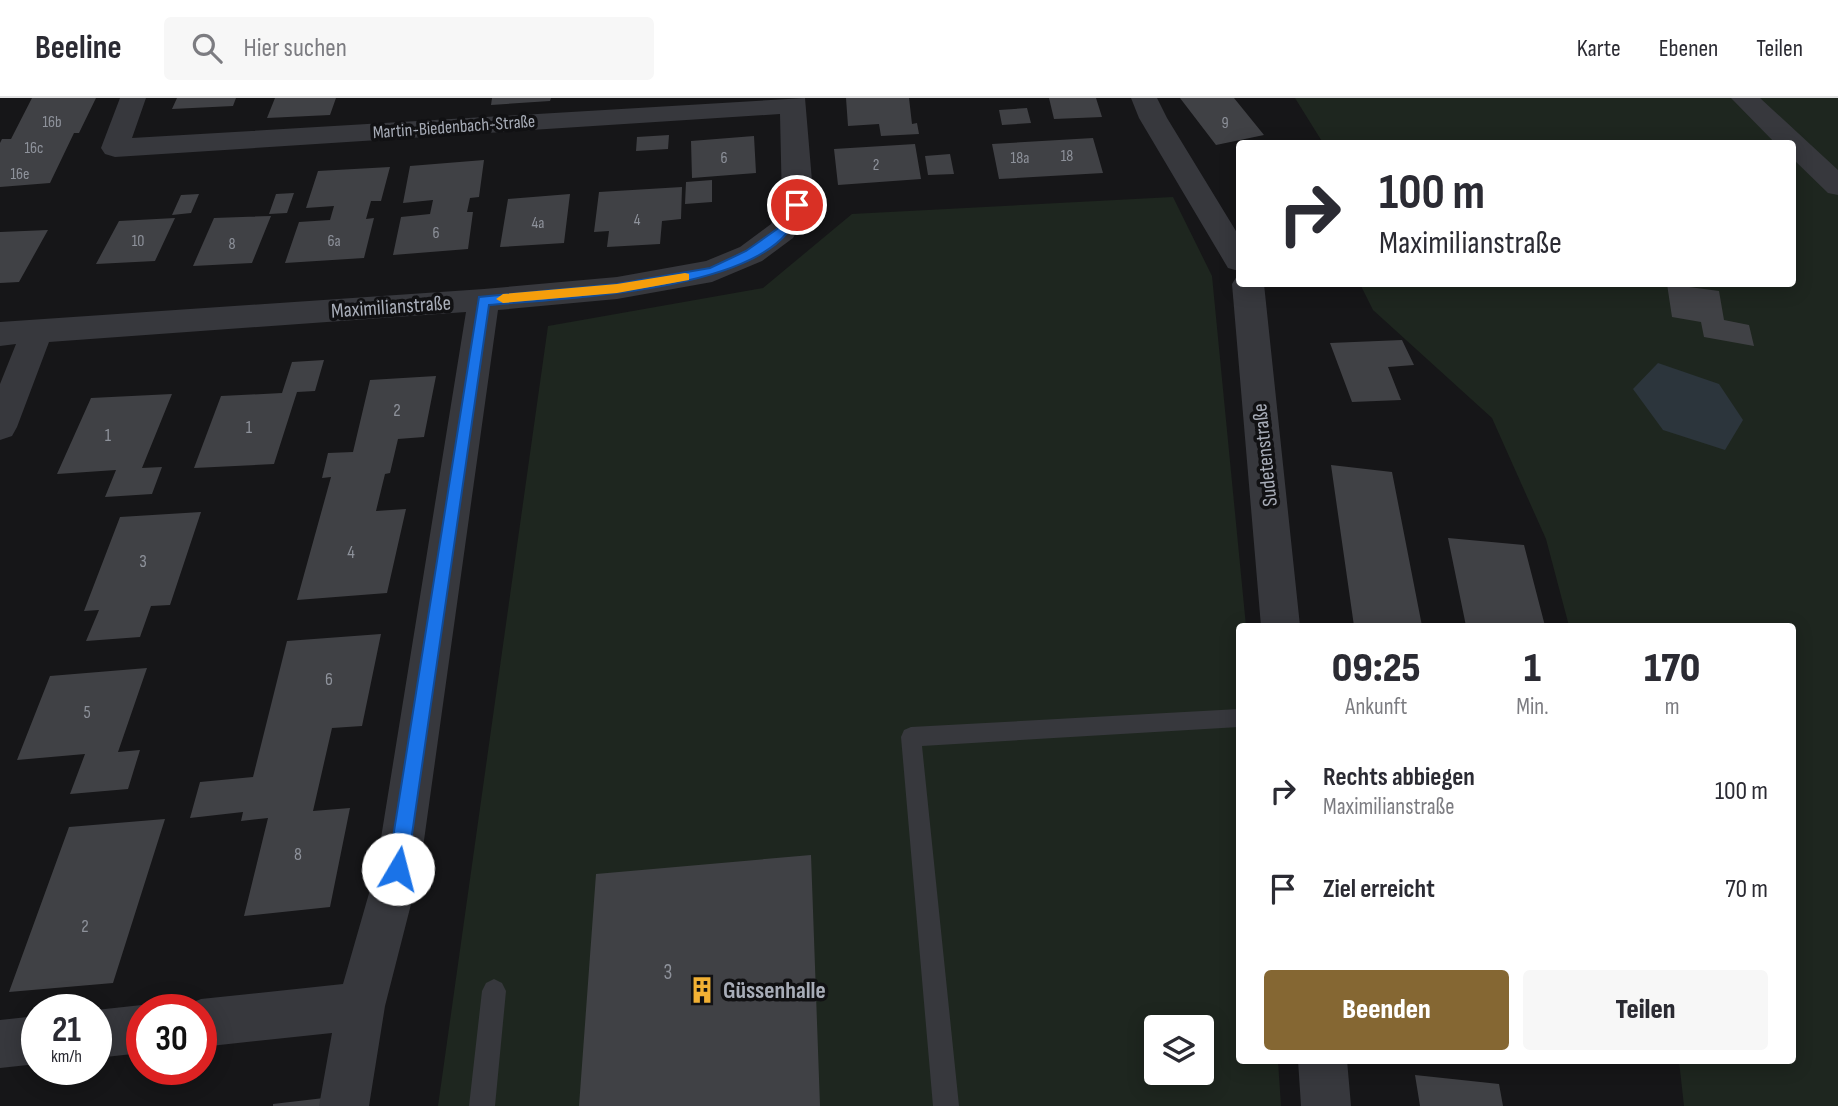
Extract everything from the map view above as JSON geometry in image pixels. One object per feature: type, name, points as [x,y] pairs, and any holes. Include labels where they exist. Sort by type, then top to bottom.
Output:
[{"type":"street","name":"Martin-Biedenbach-Straße","points":[[133,98],[115,148],[792,101]]},
{"type":"street","points":[[1144,98],[1153,118],[1236,256]]},
{"type":"street","points":[[1744,98],[1789,140]]},
{"type":"street","name":"Maximilianstraße","points":[[0,334],[484,300],[617,288],[712,271],[751,254],[782,231],[797,205],[798,181],[792,101]]},
{"type":"street","points":[[1796,147],[1838,186]]},
{"type":"street","name":"Sudetenstraße","points":[[1248,287],[1281,623]]},
{"type":"street","points":[[344,1106],[361,1006],[398,869],[484,300]]},
{"type":"street","points":[[0,427],[37,332]]},
{"type":"street","points":[[217,1021],[361,1006]]},
{"type":"street","points":[[0,1044],[21,1042]]},
{"type":"street","points":[[1322,1064],[1326,1106]]},
{"type":"lane","points":[[946,1106],[911,737],[1236,718]]},
{"type":"lane","points":[[482,1106],[494,991]]},
{"type":"shaded area","points":[[1295,98],[1838,98],[1838,1106],[1684,1106],[1679,1064],[1796,1064],[1796,623],[1568,623],[1546,539],[1492,418],[1373,310],[1362,287],[1796,287],[1796,140],[1321,140]]},
{"type":"shaded area","points":[[1173,197],[1212,276],[1246,623],[1236,623],[1236,1064],[1278,1064],[1281,1106],[438,1106],[548,326],[763,288],[852,214]]},
{"type":"shaded area","points":[[1658,363],[1719,384],[1743,420],[1725,450],[1663,430],[1633,389]]},
{"type":"building","points":[[32,98],[96,98],[79,133],[74,133],[50,183],[0,187],[0,143],[2,139],[11,139]]},
{"type":"building","points":[[177,98],[236,98],[233,106],[172,109]]},
{"type":"building","points":[[275,98],[336,98],[330,115],[267,118]]},
{"type":"building","points":[[492,98],[551,98],[550,101],[491,105]]},
{"type":"building","points":[[846,98],[909,98],[912,124],[917,123],[919,134],[881,136],[879,124],[848,126]]},
{"type":"building","points":[[1049,98],[1096,98],[1102,117],[1054,119]]},
{"type":"building","points":[[1180,98],[1234,98],[1264,135],[1216,145]]},
{"type":"building","points":[[1027,108],[1031,123],[1002,125],[999,110]]},
{"type":"building","points":[[669,135],[668,149],[636,151],[637,137]]},
{"type":"building","points":[[754,136],[756,173],[692,178],[691,141]]},
{"type":"building","points":[[1093,138],[1103,173],[999,179],[992,144]]},
{"type":"building","points":[[915,144],[921,179],[838,185],[834,149]]},
{"type":"building","points":[[950,154],[954,174],[928,175],[925,156]]},
{"type":"building","points":[[484,160],[479,197],[470,198],[467,212],[473,212],[468,249],[393,255],[401,217],[430,214],[433,200],[403,203],[410,166]]},
{"type":"building","points":[[390,167],[381,201],[371,201],[366,219],[374,218],[364,258],[285,263],[299,222],[330,220],[334,206],[306,208],[318,171]]},
{"type":"building","points":[[712,180],[712,202],[685,204],[686,182]]},
{"type":"building","points":[[682,187],[681,219],[662,221],[660,244],[607,247],[609,231],[594,232],[599,192]]},
{"type":"building","points":[[294,193],[287,213],[269,214],[276,194]]},
{"type":"building","points":[[199,194],[191,213],[172,215],[181,195]]},
{"type":"building","points":[[570,194],[564,243],[500,247],[508,199]]},
{"type":"building","points":[[271,216],[252,263],[193,266],[214,218]]},
{"type":"building","points":[[175,218],[155,261],[96,264],[119,221]]},
{"type":"building","points":[[48,230],[19,282],[0,283],[0,232]]},
{"type":"building","points":[[1667,287],[1719,291],[1724,320],[1749,325],[1754,346],[1704,337],[1701,322],[1672,317]]},
{"type":"building","points":[[1402,340],[1414,365],[1388,367],[1401,400],[1352,402],[1330,343]]},
{"type":"building","points":[[324,360],[315,391],[297,392],[274,464],[194,468],[221,396],[282,393],[292,362]]},
{"type":"building","points":[[436,376],[424,437],[398,439],[390,473],[385,474],[376,511],[406,509],[387,593],[297,600],[331,477],[322,478],[328,453],[353,452],[370,380]]},
{"type":"building","points":[[172,394],[142,468],[162,467],[152,494],[105,497],[116,470],[57,474],[91,398]]},
{"type":"building","points":[[1331,465],[1392,472],[1421,623],[1354,623]]},
{"type":"building","points":[[201,512],[170,605],[151,606],[140,637],[86,641],[99,610],[84,611],[120,517]]},
{"type":"building","points":[[1448,538],[1524,545],[1544,623],[1465,623]]},
{"type":"building","points":[[381,634],[362,726],[332,728],[313,811],[350,808],[330,907],[244,916],[268,818],[241,821],[243,812],[190,818],[200,782],[253,777],[287,641]]},
{"type":"building","points":[[147,668],[118,752],[140,750],[128,789],[70,794],[85,754],[17,760],[50,676]]},
{"type":"building","points":[[165,819],[113,983],[9,992],[69,827]]},
{"type":"building","name":"Güssenhalle","points":[[811,855],[820,1106],[579,1106],[596,874]]},
{"type":"building","points":[[1415,1075],[1499,1084],[1503,1106],[1420,1106]]},
{"type":"building","points":[[324,1098],[322,1106],[273,1106],[273,1104]]},
{"type":"slow traffic","points":[[503,299],[617,288],[685,277]]},
{"type":"place","name":"Güssenhalle","points":[[702,990]]},
{"type":"route","points":[[398,869],[484,300],[617,288],[712,271],[751,254],[782,231],[797,205]]}]
